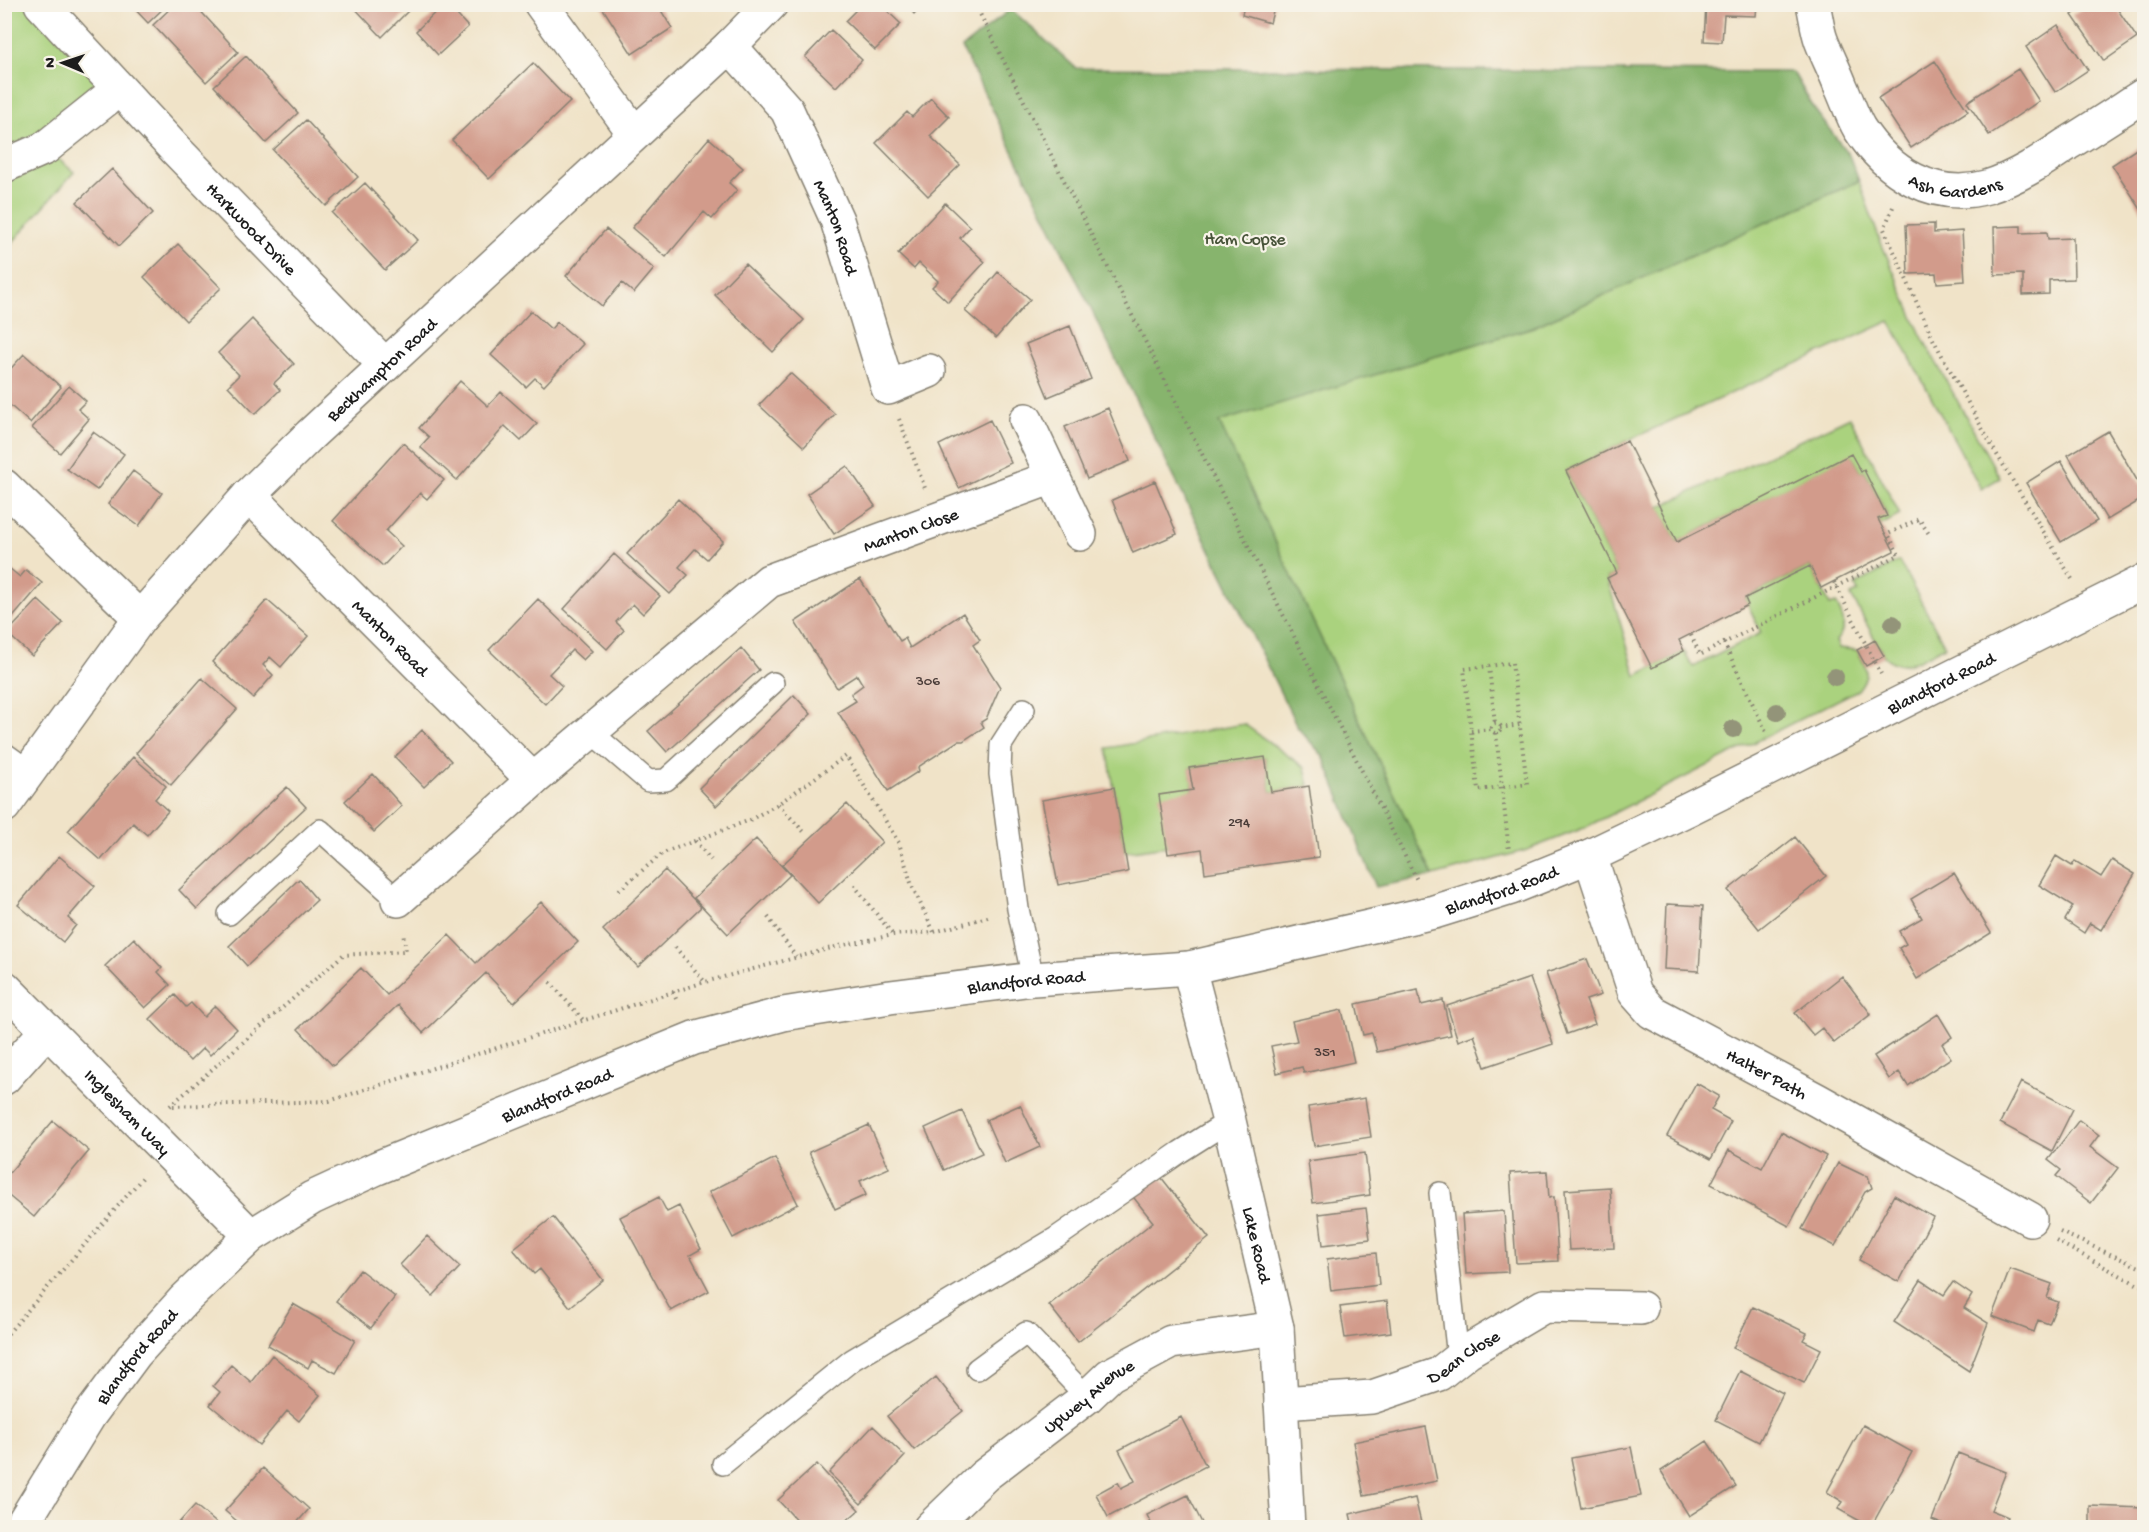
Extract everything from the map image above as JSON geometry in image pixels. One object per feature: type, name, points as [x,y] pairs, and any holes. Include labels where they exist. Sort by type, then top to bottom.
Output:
[{"type":"street","name":"Harkwood Drive","points":[[41,4],[119,89],[385,365]]},
{"type":"street","points":[[541,4],[634,133]]},
{"type":"street","name":"Beckhampton Road","points":[[4,806],[16,762],[249,495],[310,435],[730,46],[771,4]]},
{"type":"street","name":"Ash Gardens","points":[[1813,4],[1821,39],[1858,126],[1872,147],[1905,177],[1943,189],[1966,191],[1985,188],[2029,169],[2145,95]]},
{"type":"street","name":"Manton Road","points":[[730,46],[787,111],[837,220],[888,388]]},
{"type":"street","points":[[4,166],[45,148],[119,89]]},
{"type":"street","points":[[888,388],[929,371]]},
{"type":"street","points":[[1026,420],[1080,534]]},
{"type":"street","name":"Manton Close","points":[[592,733],[768,581],[1053,477]]},
{"type":"street","points":[[4,486],[140,618]]},
{"type":"street","name":"Manton Road","points":[[249,495],[533,780]]},
{"type":"street","name":"Blandford Road","points":[[20,1527],[89,1416],[135,1354],[183,1301],[251,1236],[312,1198],[377,1167],[694,1038],[783,1014],[890,997],[1033,980],[1189,968],[1434,912],[1511,888],[1590,856],[1919,695],[2145,581]]},
{"type":"street","points":[[398,900],[533,780],[592,733]]},
{"type":"street","name":"Halter Path","points":[[1590,856],[1635,993],[1652,1012],[1817,1100],[2030,1219]]},
{"type":"street","name":"Lake Road","points":[[1189,968],[1229,1121],[1277,1328],[1288,1527]]},
{"type":"street","name":"Inglesham Way","points":[[4,987],[251,1236]]},
{"type":"street","points":[[4,1078],[47,1030]]},
{"type":"street","name":"Dean Close","points":[[1281,1403],[1372,1397],[1439,1374],[1458,1358],[1544,1306],[1641,1308]]},
{"type":"street","name":"Upwey Avenue","points":[[930,1527],[984,1476],[1087,1397],[1110,1376],[1171,1342],[1277,1328]]},
{"type":"lane","points":[[592,733],[648,781],[666,780],[773,683]]},
{"type":"lane","points":[[1024,709],[1001,745],[1000,774],[1018,909],[1033,980]]},
{"type":"lane","points":[[229,914],[320,830],[398,900]]},
{"type":"lane","points":[[723,1464],[852,1360],[1056,1238],[1229,1121]]},
{"type":"lane","points":[[1440,1193],[1458,1358]]},
{"type":"lane","points":[[976,1369],[1026,1333],[1087,1397]]},
{"type":"path","points":[[975,4],[1434,912]]},
{"type":"path","points":[[1905,177],[1884,229],[1933,339],[1994,448],[2089,608]]},
{"type":"path","points":[[888,388],[937,519]]},
{"type":"path","points":[[1690,635],[1700,655],[1835,584],[1899,555],[1888,534],[1918,519],[1929,534]]},
{"type":"path","points":[[1835,584],[1882,675]]},
{"type":"path","points":[[1724,643],[1767,734]]},
{"type":"path","points":[[1512,663],[1520,725],[1527,784],[1478,790],[1464,669],[1512,663]]},
{"type":"path","points":[[1489,666],[1495,724]]},
{"type":"path","points":[[1500,723],[1500,728],[1501,732],[1492,733],[1491,724],[1500,723]]},
{"type":"path","points":[[1500,728],[1520,725]]},
{"type":"path","points":[[1471,731],[1491,729]]},
{"type":"path","points":[[1496,733],[1509,855]]},
{"type":"path","points":[[619,890],[663,853],[750,820],[778,804],[846,756],[899,843],[912,886],[934,932]]},
{"type":"path","points":[[778,804],[804,832]]},
{"type":"path","points":[[695,841],[711,860]]},
{"type":"path","points":[[854,885],[893,935]]},
{"type":"path","points":[[398,900],[406,951],[343,955],[169,1107],[329,1101],[705,982],[796,957],[893,935],[934,932],[992,916]]},
{"type":"path","points":[[768,917],[796,957]]},
{"type":"path","points":[[675,947],[705,982]]},
{"type":"path","points":[[550,982],[584,1021]]},
{"type":"path","points":[[673,992],[677,1001]]},
{"type":"path","points":[[4,1338],[166,1150]]},
{"type":"path","points":[[2030,1219],[2145,1269]]},
{"type":"green space","points":[[5,5],[50,5],[119,89],[45,148],[74,172],[5,251]]},
{"type":"green space","name":"Ham Copse","points":[[1011,9],[1076,68],[1793,72],[1815,110],[1849,155],[1859,181],[1533,327],[1219,422],[1433,876],[1376,887],[1323,756],[1298,728],[962,48]]},
{"type":"green space","points":[[1859,181],[1879,238],[1921,335],[2000,478],[1981,489],[1890,321],[1566,471],[1617,573],[1607,578],[1636,676],[1684,651],[1693,667],[1761,633],[1745,598],[1810,566],[1830,605],[1836,603],[1843,618],[1842,631],[1836,641],[1839,648],[1857,650],[1865,666],[1865,680],[1858,690],[1584,828],[1527,850],[1433,876],[1218,421],[1533,327]]},
{"type":"green space","points":[[1850,417],[1900,515],[1881,525],[1878,519],[1887,515],[1864,470],[1861,472],[1851,455],[1677,542],[1659,507]]},
{"type":"green space","points":[[1899,561],[1945,646],[1922,659],[1907,664],[1899,664],[1884,656],[1851,595],[1858,592],[1855,585]]},
{"type":"green space","points":[[1244,724],[1305,768],[1309,786],[1271,792],[1265,757],[1190,768],[1193,790],[1167,846],[1125,852],[1107,748]]},
{"type":"building","points":[[130,4],[168,4],[148,23]]},
{"type":"building","points":[[175,4],[194,4],[238,52],[206,82],[153,25]]},
{"type":"building","points":[[351,4],[415,4],[382,37]]},
{"type":"building","points":[[444,4],[447,4],[468,27],[438,55],[416,31]]},
{"type":"building","points":[[600,4],[657,4],[672,28],[632,54]]},
{"type":"building","points":[[905,4],[923,4],[914,14]]},
{"type":"building","points":[[1244,4],[1275,4],[1270,23],[1242,15]]},
{"type":"building","points":[[1658,4],[1699,4],[1698,8],[1658,7]]},
{"type":"building","points":[[1706,4],[1757,4],[1756,16],[1724,15],[1722,42],[1704,41]]},
{"type":"building","points":[[2088,4],[2114,4],[2137,38],[2104,61],[2072,15]]},
{"type":"building","points":[[2138,4],[2144,4],[2144,15]]},
{"type":"building","points":[[861,5],[881,5],[901,24],[875,50],[845,21]]},
{"type":"building","points":[[2058,25],[2088,70],[2055,92],[2026,47]]},
{"type":"building","points":[[831,30],[862,60],[836,87],[805,57]]},
{"type":"building","points":[[246,56],[298,113],[266,143],[214,86]]},
{"type":"building","points":[[1935,61],[1968,111],[1911,148],[1878,98]]},
{"type":"building","points":[[533,63],[570,102],[489,179],[452,140]]},
{"type":"building","points":[[2018,69],[2039,101],[1989,135],[1967,102]]},
{"type":"building","points":[[931,98],[949,117],[930,136],[960,165],[928,196],[876,143],[907,112],[912,117]]},
{"type":"building","points":[[306,120],[358,177],[326,206],[273,150]]},
{"type":"building","points":[[709,138],[743,168],[729,183],[737,190],[712,219],[704,212],[666,257],[632,228]]},
{"type":"building","points":[[2144,144],[2144,214],[2112,165]]},
{"type":"building","points":[[112,169],[153,213],[119,246],[77,202]]},
{"type":"building","points":[[365,183],[418,240],[385,270],[332,213]]},
{"type":"building","points":[[945,203],[970,227],[960,238],[985,262],[948,302],[932,287],[938,281],[919,263],[914,269],[898,254]]},
{"type":"building","points":[[1934,224],[1934,233],[1962,231],[1965,281],[1937,283],[1936,273],[1908,274],[1906,225]]},
{"type":"building","points":[[2021,226],[2021,233],[2047,232],[2048,239],[2073,238],[2074,279],[2049,280],[2049,294],[2023,295],[2023,274],[1995,275],[1994,227]]},
{"type":"building","points":[[606,229],[654,269],[634,293],[622,283],[602,306],[566,276]]},
{"type":"building","points":[[178,244],[221,288],[186,321],[144,277]]},
{"type":"building","points":[[745,264],[804,320],[773,352],[715,295]]},
{"type":"building","points":[[998,272],[1030,299],[996,338],[965,311]]},
{"type":"building","points":[[531,311],[551,329],[557,322],[583,344],[544,386],[535,378],[526,387],[491,355]]},
{"type":"building","points":[[252,319],[294,364],[274,383],[280,390],[255,414],[228,386],[239,375],[218,353]]},
{"type":"building","points":[[1070,326],[1091,379],[1048,397],[1026,344]]},
{"type":"building","points":[[24,354],[61,387],[30,423],[4,400],[4,376]]},
{"type":"building","points":[[790,373],[835,414],[804,447],[759,405]]},
{"type":"building","points":[[460,381],[488,406],[501,392],[537,424],[521,441],[505,426],[457,480],[420,447],[429,437],[419,428]]},
{"type":"building","points":[[69,386],[86,401],[78,409],[89,419],[60,453],[32,428]]},
{"type":"building","points":[[1108,408],[1130,461],[1087,479],[1065,427]]},
{"type":"building","points":[[990,420],[1011,463],[959,488],[939,445]]},
{"type":"building","points":[[2108,431],[2144,492],[2144,498],[2107,520],[2068,455]]},
{"type":"building","points":[[93,432],[124,454],[97,490],[67,469]]},
{"type":"building","points":[[1627,441],[1677,542],[1851,454],[1861,472],[1864,470],[1887,516],[1878,519],[1894,551],[1821,588],[1810,566],[1745,598],[1748,605],[1679,640],[1684,651],[1652,668],[1607,578],[1617,573],[1566,471]]},
{"type":"building","points":[[403,443],[444,480],[427,499],[420,493],[386,531],[402,546],[383,566],[333,521]]},
{"type":"building","points":[[2061,461],[2097,521],[2061,542],[2026,483]]},
{"type":"building","points":[[847,466],[875,506],[834,534],[807,494]]},
{"type":"building","points":[[133,471],[162,493],[139,526],[108,504]]},
{"type":"building","points":[[1155,481],[1177,534],[1133,553],[1112,500]]},
{"type":"building","points":[[678,499],[723,541],[707,559],[695,549],[679,567],[688,575],[670,594],[627,554]]},
{"type":"building","points":[[614,554],[660,596],[643,614],[633,604],[616,622],[624,630],[607,649],[564,609]]},
{"type":"building","points":[[4,564],[20,577],[26,570],[42,583],[9,622],[4,618]]},
{"type":"building","points":[[860,579],[900,641],[905,638],[910,648],[963,613],[980,640],[973,645],[1000,687],[986,719],[981,722],[984,727],[918,767],[919,771],[888,791],[838,712],[856,701],[851,694],[863,685],[857,675],[837,688],[795,622]]},
{"type":"building","points":[[538,599],[592,651],[583,660],[572,650],[549,674],[562,686],[545,704],[489,650]]},
{"type":"building","points":[[38,600],[63,623],[32,656],[7,633]]},
{"type":"building","points":[[267,600],[308,636],[281,667],[270,657],[263,665],[273,675],[253,698],[212,662]]},
{"type":"building","points":[[1875,640],[1884,656],[1866,666],[1857,650]]},
{"type":"building","points":[[741,648],[759,670],[667,752],[648,731]]},
{"type":"building","points":[[202,678],[237,709],[171,785],[136,753]]},
{"type":"building","points":[[794,695],[811,714],[716,806],[699,788]]},
{"type":"building","points":[[422,730],[451,761],[424,787],[395,757]]},
{"type":"building","points":[[133,757],[166,786],[155,799],[168,811],[147,835],[133,823],[101,860],[68,831]]},
{"type":"building","points":[[1265,757],[1271,792],[1309,786],[1319,857],[1205,873],[1202,849],[1168,854],[1159,795],[1193,790],[1189,768]]},
{"type":"building","points":[[373,774],[402,806],[374,832],[345,801]]},
{"type":"building","points":[[287,787],[306,807],[197,909],[179,890]]},
{"type":"building","points":[[1114,787],[1128,872],[1058,885],[1042,800]]},
{"type":"building","points":[[847,804],[882,842],[818,903],[782,865]]},
{"type":"building","points":[[1795,837],[1826,876],[1759,929],[1728,890]]},
{"type":"building","points":[[756,839],[790,875],[728,934],[694,898]]},
{"type":"building","points":[[59,856],[95,886],[68,918],[76,925],[63,942],[18,905]]},
{"type":"building","points":[[2056,856],[2072,866],[2075,861],[2101,877],[2112,860],[2135,874],[2101,930],[2090,923],[2084,933],[2065,920],[2073,906],[2039,885]]},
{"type":"building","points":[[665,870],[701,907],[638,967],[603,930]]},
{"type":"building","points":[[1954,873],[1991,933],[1917,979],[1899,948],[1906,944],[1899,931],[1922,918],[1911,899]]},
{"type":"building","points":[[299,879],[317,900],[247,966],[229,946]]},
{"type":"building","points":[[541,902],[578,942],[514,1003],[486,973],[423,1033],[398,1005],[333,1066],[298,1029],[361,968],[387,995],[449,935],[476,963]]},
{"type":"building","points":[[1667,904],[1703,906],[1699,971],[1664,969]]},
{"type":"building","points":[[134,938],[162,968],[158,972],[170,985],[145,1008],[105,966]]},
{"type":"building","points":[[1587,959],[1601,995],[1586,1000],[1595,1024],[1567,1034],[1546,973]]},
{"type":"building","points":[[1842,976],[1871,1014],[1834,1043],[1822,1028],[1813,1035],[1795,1013]]},
{"type":"building","points":[[1530,978],[1553,1044],[1485,1067],[1474,1035],[1458,1041],[1447,1006]]},
{"type":"building","points":[[1418,990],[1421,1005],[1443,1000],[1451,1035],[1377,1052],[1372,1033],[1363,1035],[1356,1004]]},
{"type":"building","points":[[175,995],[186,1007],[191,1003],[204,1017],[215,1006],[237,1029],[210,1055],[203,1048],[190,1061],[150,1019]]},
{"type":"building","points":[[1342,1010],[1354,1062],[1304,1073],[1302,1067],[1277,1073],[1271,1046],[1297,1041],[1292,1021]]},
{"type":"building","points":[[1938,1014],[1952,1037],[1942,1044],[1951,1058],[1908,1086],[1899,1072],[1889,1079],[1874,1056]]},
{"type":"building","points":[[2021,1082],[2073,1109],[2052,1151],[2000,1123]]},
{"type":"building","points":[[1696,1083],[1719,1096],[1711,1110],[1731,1121],[1711,1159],[1667,1136]]},
{"type":"building","points":[[1365,1098],[1371,1137],[1314,1146],[1308,1107]]},
{"type":"building","points":[[1020,1105],[1040,1147],[1005,1163],[986,1120]]},
{"type":"building","points":[[962,1111],[982,1153],[944,1170],[925,1128]]},
{"type":"building","points":[[2079,1120],[2099,1135],[2090,1147],[2118,1168],[2091,1203],[2056,1176],[2061,1170],[2048,1160]]},
{"type":"building","points":[[53,1121],[89,1151],[34,1217],[4,1192],[4,1179]]},
{"type":"building","points":[[869,1125],[889,1168],[860,1181],[866,1195],[835,1209],[809,1152]]},
{"type":"building","points":[[1781,1132],[1826,1156],[1789,1226],[1711,1184],[1729,1150],[1762,1168]]},
{"type":"building","points":[[1365,1153],[1370,1195],[1313,1203],[1308,1161]]},
{"type":"building","points":[[775,1158],[798,1204],[733,1238],[709,1192]]},
{"type":"building","points":[[1838,1163],[1868,1176],[1872,1188],[1865,1192],[1835,1246],[1802,1229]]},
{"type":"building","points":[[1547,1171],[1549,1198],[1554,1197],[1558,1261],[1516,1263],[1510,1173]]},
{"type":"building","points":[[1157,1172],[1209,1238],[1078,1342],[1049,1305],[1153,1222],[1130,1193]]},
{"type":"building","points":[[1610,1187],[1614,1248],[1569,1250],[1565,1190]]},
{"type":"building","points":[[1894,1195],[1933,1217],[1899,1282],[1859,1260]]},
{"type":"building","points":[[659,1197],[667,1212],[679,1206],[701,1249],[690,1255],[709,1291],[671,1311],[620,1217]]},
{"type":"building","points":[[1366,1208],[1370,1239],[1323,1245],[1319,1214]]},
{"type":"building","points":[[1504,1211],[1508,1272],[1466,1274],[1462,1214]]},
{"type":"building","points":[[553,1217],[603,1280],[570,1307],[540,1269],[534,1274],[513,1249]]},
{"type":"building","points":[[427,1236],[460,1267],[433,1296],[400,1265]]},
{"type":"building","points":[[1376,1253],[1379,1285],[1331,1291],[1327,1259]]},
{"type":"building","points":[[2010,1269],[2052,1284],[2047,1298],[2058,1302],[2049,1324],[2038,1320],[2034,1332],[1992,1316]]},
{"type":"building","points":[[360,1270],[395,1297],[371,1328],[336,1301]]},
{"type":"building","points":[[1921,1280],[1944,1295],[1953,1282],[1972,1295],[1964,1308],[1988,1323],[1969,1371],[1894,1322]]},
{"type":"building","points":[[1387,1301],[1391,1332],[1345,1338],[1340,1307]]},
{"type":"building","points":[[293,1304],[355,1340],[336,1373],[312,1360],[308,1368],[268,1345]]},
{"type":"building","points":[[1753,1307],[1807,1333],[1803,1340],[1821,1349],[1804,1383],[1733,1348]]},
{"type":"building","points":[[272,1355],[320,1395],[299,1421],[287,1411],[259,1445],[210,1405],[220,1392],[213,1386],[231,1365],[251,1382]]},
{"type":"building","points":[[1740,1371],[1783,1393],[1759,1442],[1716,1420]]},
{"type":"building","points":[[936,1377],[963,1411],[914,1450],[887,1416]]},
{"type":"building","points":[[1181,1417],[1206,1466],[1108,1517],[1096,1494],[1118,1482],[1121,1488],[1135,1481],[1119,1450]]},
{"type":"building","points":[[1863,1425],[1912,1452],[1871,1527],[1838,1509],[1843,1502],[1827,1492]]},
{"type":"building","points":[[873,1426],[905,1456],[861,1504],[829,1473]]},
{"type":"building","points":[[1426,1427],[1437,1481],[1364,1496],[1353,1442]]},
{"type":"building","points":[[1707,1441],[1736,1486],[1689,1516],[1661,1471]]},
{"type":"building","points":[[1631,1447],[1641,1496],[1581,1508],[1571,1458]]},
{"type":"building","points":[[1958,1453],[2006,1472],[1991,1510],[2008,1517],[2004,1527],[1949,1527],[1932,1520]]},
{"type":"building","points":[[817,1464],[859,1510],[839,1527],[833,1524],[829,1527],[803,1527],[778,1500]]},
{"type":"building","points":[[263,1468],[309,1509],[293,1527],[273,1527],[268,1523],[265,1527],[244,1527],[225,1511]]},
{"type":"building","points":[[1188,1495],[1204,1527],[1153,1527],[1147,1515]]},
{"type":"building","points":[[1415,1498],[1422,1527],[1353,1527],[1350,1514]]},
{"type":"building","points":[[195,1505],[221,1527],[175,1527]]},
{"type":"building","points":[[2090,1506],[2144,1508],[2144,1527],[2090,1527]]}]
